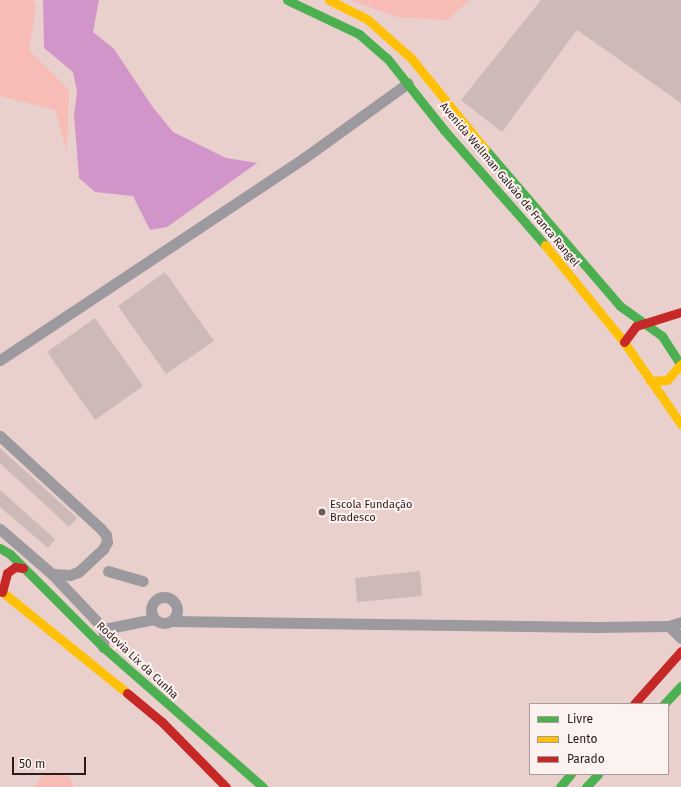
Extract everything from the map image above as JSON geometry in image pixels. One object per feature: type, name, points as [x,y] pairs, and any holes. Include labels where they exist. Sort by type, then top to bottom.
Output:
[{"type":"main road","name":"Avenida Wellman Galvão de Franca Rangel","points":[[287,0],[338,22],[359,34],[387,58],[444,130],[539,236],[624,342],[681,424]]},
{"type":"main road","name":"Avenida Wellman Galvão de Franca Rangel","points":[[329,0],[367,19],[411,58],[499,167],[620,306],[662,336],[681,365]]},
{"type":"main road","points":[[624,342],[631,329],[643,323],[681,312]]},
{"type":"main road","points":[[650,381],[667,380],[681,365]]},
{"type":"main road","name":"Rodovia Lix da Cunha","points":[[0,548],[24,568],[103,647],[236,766],[263,787]]},
{"type":"main road","points":[[24,568],[15,567],[7,573],[1,591],[162,722],[226,787]]},
{"type":"main road","points":[[635,703],[681,651]]},
{"type":"main road","points":[[665,703],[681,686]]},
{"type":"main road","points":[[560,787],[570,775]]},
{"type":"main road","points":[[586,787],[597,775]]},
{"type":"street","points":[[0,360],[304,158],[408,83]]},
{"type":"street","points":[[0,436],[106,536],[104,549],[78,572],[70,575],[52,574]]},
{"type":"street","points":[[0,529],[52,574],[104,629],[103,647]]},
{"type":"street","points":[[108,571],[143,581]]},
{"type":"street","points":[[154,619],[152,604],[164,596],[176,603],[178,613],[172,621]]},
{"type":"street","points":[[66,610],[86,611]]},
{"type":"street","points":[[104,629],[154,619],[164,624],[172,621],[596,628],[669,626],[681,622]]},
{"type":"street","points":[[669,626],[681,638]]},
{"type":"shaded area","points":[[0,0],[33,0],[36,7],[29,50],[69,90],[67,152],[55,110],[0,96]]},
{"type":"shaded area","points":[[43,0],[99,0],[93,32],[114,49],[152,106],[173,132],[226,158],[257,163],[167,227],[150,230],[133,196],[95,192],[79,178],[74,115],[77,92],[73,72],[44,48]]},
{"type":"shaded area","points":[[350,0],[470,0],[447,20],[397,17]]},
{"type":"shaded area","points":[[55,771],[70,778],[74,787],[35,787],[41,777]]},
{"type":"building","points":[[541,0],[681,0],[681,103],[577,30],[502,132],[461,100]]},
{"type":"building","points":[[165,272],[214,341],[166,374],[118,306]]},
{"type":"building","points":[[95,318],[143,386],[95,420],[47,352]]},
{"type":"building","points":[[0,448],[77,518],[69,527],[0,463]]},
{"type":"building","points":[[0,490],[55,539],[48,548],[0,507]]},
{"type":"building","points":[[420,571],[422,596],[357,602],[355,578]]},
{"type":"traffic: fast","points":[[287,0],[359,34],[387,58],[444,130],[545,245]]},
{"type":"traffic: fast","points":[[485,149],[620,306],[662,336],[681,365]]},
{"type":"traffic: fast","points":[[0,548],[10,554],[103,647],[263,787]]},
{"type":"traffic: fast","points":[[665,703],[681,686]]},
{"type":"traffic: fast","points":[[560,787],[570,775]]},
{"type":"traffic: fast","points":[[586,787],[597,775]]},
{"type":"traffic: slow","points":[[329,0],[367,19],[411,58],[485,149]]},
{"type":"traffic: slow","points":[[545,245],[624,342],[681,424]]},
{"type":"traffic: slow","points":[[650,381],[667,380],[681,364]]},
{"type":"traffic: slow","points":[[0,590],[127,693]]},
{"type":"traffic: jam","points":[[624,342],[636,326],[681,312]]},
{"type":"traffic: jam","points":[[2,592],[7,573],[15,567],[23,568]]},
{"type":"traffic: jam","points":[[635,703],[681,651]]},
{"type":"traffic: jam","points":[[127,693],[162,722],[226,787]]},
{"type":"place","name":"Escola Fundação Bradesco","points":[[322,512]]}]
